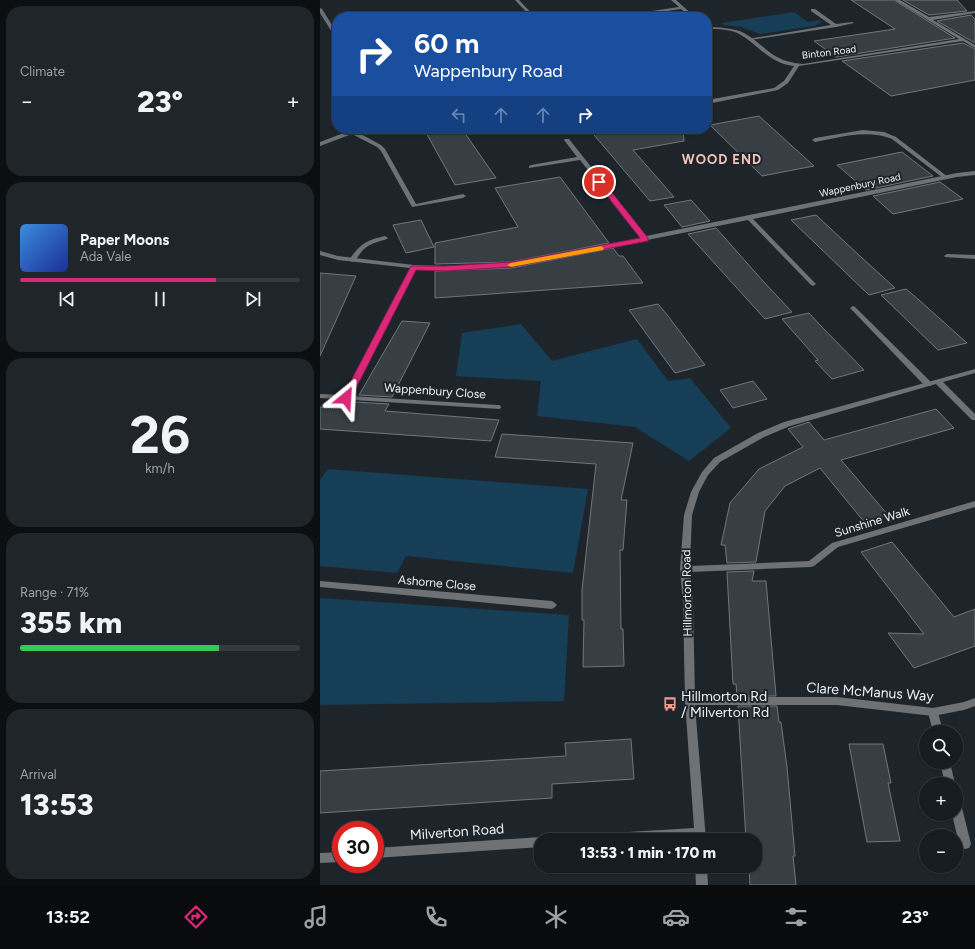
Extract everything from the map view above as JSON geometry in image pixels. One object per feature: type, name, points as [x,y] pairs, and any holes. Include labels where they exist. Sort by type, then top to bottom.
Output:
[{"type":"street","points":[[517,0],[528,12]]},
{"type":"street","points":[[673,0],[687,12]]},
{"type":"street","points":[[897,0],[975,47]]},
{"type":"street","points":[[652,12],[682,8]]},
{"type":"street","points":[[320,9],[332,29]]},
{"type":"street","points":[[813,10],[836,26]]},
{"type":"street","points":[[928,19],[975,12]]},
{"type":"street","points":[[750,39],[852,23]]},
{"type":"street","name":"Binton Road","points":[[712,28],[732,30],[741,33],[773,58],[797,65],[811,65],[963,40]]},
{"type":"street","points":[[712,101],[776,89],[786,82],[797,65]]},
{"type":"street","points":[[815,140],[863,132],[884,134],[894,138],[945,177]]},
{"type":"street","points":[[320,144],[344,134]]},
{"type":"street","points":[[357,134],[379,146],[383,150],[414,206],[463,196]]},
{"type":"street","points":[[567,140],[645,239]]},
{"type":"street","points":[[531,167],[581,158]]},
{"type":"street","name":"Wappenbury Road","points":[[320,253],[352,260],[414,267],[445,268],[512,265],[945,177],[975,173]]},
{"type":"street","points":[[749,218],[813,284]]},
{"type":"street","points":[[352,260],[358,250],[368,242],[385,238]]},
{"type":"street","points":[[947,256],[975,257]]},
{"type":"street","points":[[346,398],[414,267]]},
{"type":"street","points":[[853,308],[928,384]]},
{"type":"street","name":"Hillmorton Road","points":[[700,833],[690,701],[688,603],[685,569],[688,515],[695,492],[705,474],[717,460],[761,435],[786,424],[975,372]]},
{"type":"street","points":[[938,382],[975,418]]},
{"type":"street","name":"Wappenbury Close","points":[[320,396],[497,407]]},
{"type":"street","name":"Sunshine Walk","points":[[685,569],[811,564],[835,545],[975,504]]},
{"type":"street","name":"Ashorne Close","points":[[320,584],[552,605]]},
{"type":"street","name":"Clare McManus Way","points":[[690,701],[836,700],[933,712],[964,706],[975,702]]},
{"type":"street","points":[[933,712],[936,725]]},
{"type":"street","points":[[959,821],[965,844]]},
{"type":"street","name":"Milverton Road","points":[[384,853],[534,843]]},
{"type":"street","points":[[320,858],[332,857]]},
{"type":"street","points":[[701,873],[702,885]]},
{"type":"shaded area","points":[[794,12],[808,22],[820,20],[822,22],[814,26],[760,34],[741,27],[724,25],[722,23]]},
{"type":"shaded area","points":[[521,324],[552,361],[637,339],[668,381],[690,378],[731,428],[689,461],[635,427],[537,416],[541,381],[456,376],[462,333]]},
{"type":"shaded area","points":[[328,469],[588,489],[573,573],[406,556],[397,573],[320,566],[320,480]]},
{"type":"shaded area","points":[[320,598],[569,615],[564,701],[320,705]]},
{"type":"building","points":[[851,0],[894,0],[955,38],[836,57],[814,41],[895,29]]},
{"type":"building","points":[[903,0],[957,0],[967,11],[929,15]]},
{"type":"building","points":[[971,15],[975,19],[975,43],[937,21]]},
{"type":"building","points":[[963,43],[975,49],[975,80],[891,96],[842,61]]},
{"type":"building","points":[[759,116],[814,166],[762,176],[712,127],[712,125]]},
{"type":"building","points":[[427,134],[465,134],[496,178],[455,185]]},
{"type":"building","points":[[593,134],[683,134],[684,141],[633,150],[674,197],[650,201]]},
{"type":"building","points":[[902,152],[933,176],[866,190],[837,165]]},
{"type":"building","points":[[560,177],[609,243],[511,262],[435,264],[435,243],[518,227],[495,188]]},
{"type":"building","points":[[940,182],[963,199],[893,214],[873,196]]},
{"type":"building","points":[[691,200],[710,221],[682,227],[664,205]]},
{"type":"building","points":[[816,215],[895,288],[869,295],[791,220]]},
{"type":"building","points":[[421,220],[434,247],[406,253],[393,225]]},
{"type":"building","points":[[716,228],[792,312],[765,319],[688,234]]},
{"type":"building","points":[[613,248],[619,256],[623,256],[643,283],[435,298],[435,271],[511,268]]},
{"type":"building","points":[[320,273],[356,276],[320,356]]},
{"type":"building","points":[[906,289],[967,343],[938,350],[881,295]]},
{"type":"building","points":[[658,304],[705,365],[675,373],[629,310]]},
{"type":"building","points":[[809,313],[864,370],[832,379],[815,361],[818,360],[782,319]]},
{"type":"building","points":[[402,321],[430,323],[392,397],[359,395]]},
{"type":"building","points":[[753,381],[767,399],[733,408],[720,390]]},
{"type":"building","points":[[355,402],[389,404],[385,411],[499,420],[491,441],[320,429],[320,407],[351,409]]},
{"type":"building","points":[[936,409],[954,428],[841,460],[888,515],[865,523],[820,468],[785,486],[765,511],[756,562],[727,563],[725,545],[721,545],[730,503],[759,469],[803,447],[788,429],[809,422],[824,440]]},
{"type":"building","points":[[502,434],[633,443],[621,500],[627,500],[623,550],[620,550],[621,629],[623,629],[624,666],[583,667],[584,620],[582,620],[582,590],[596,464],[495,457]]},
{"type":"building","points":[[892,542],[954,617],[975,609],[975,646],[914,668],[888,633],[924,634],[861,552]]},
{"type":"building","points":[[754,571],[752,581],[766,581],[776,696],[737,696],[736,684],[733,684],[727,572]]},
{"type":"building","points":[[738,706],[777,706],[779,722],[781,722],[787,767],[795,856],[793,856],[796,885],[750,885],[749,873],[762,873],[762,833],[746,833]]},
{"type":"building","points":[[631,739],[634,779],[552,784],[552,798],[320,813],[320,771],[566,756],[565,743]]},
{"type":"building","points":[[849,744],[883,744],[891,783],[888,783],[900,841],[867,842]]},
{"type":"slow traffic","points":[[511,265],[601,248]]},
{"type":"place","name":"Hillmorton Rd / Milverton Rd","points":[[670,704]]},
{"type":"district","name":"WOOD END","points":[[722,159]]},
{"type":"route","points":[[346,398],[414,267],[445,268],[512,265],[645,239],[599,182]]}]
